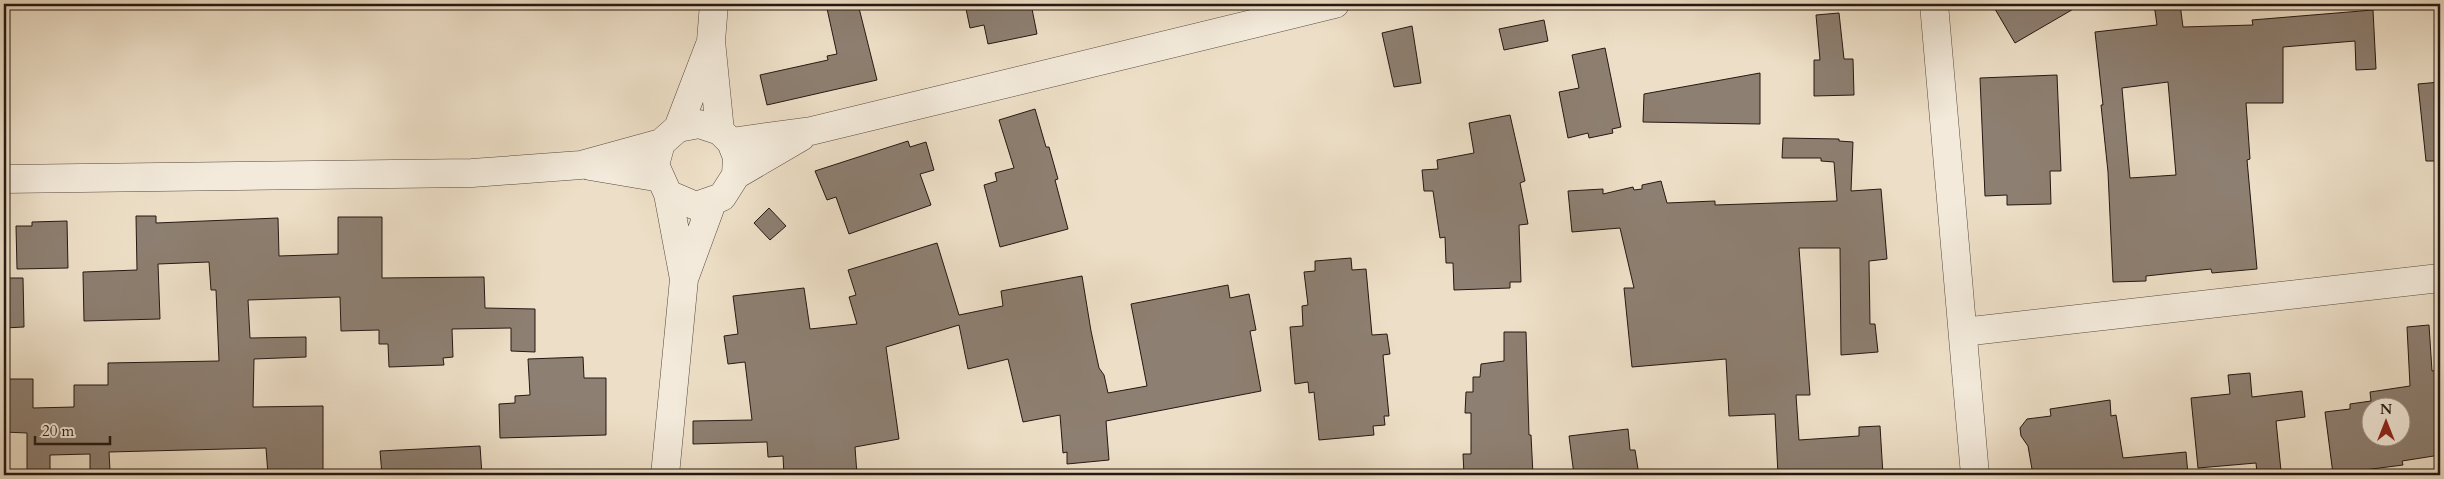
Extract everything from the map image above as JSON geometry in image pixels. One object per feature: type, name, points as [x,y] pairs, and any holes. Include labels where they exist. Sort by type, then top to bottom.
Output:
[{"type":"street","points":[[714,4],[711,41],[725,136],[737,157],[736,175]]},
{"type":"street","points":[[4,179],[472,173],[581,165],[670,136],[699,124],[725,136],[811,131],[1335,4]]},
{"type":"street","points":[[1934,4],[1975,475]]},
{"type":"street","points":[[684,279],[664,186],[655,165],[670,136],[711,41]]},
{"type":"street","points":[[581,165],[664,186],[696,206],[722,197],[736,175],[811,131]]},
{"type":"street","points":[[665,475],[684,279],[713,200]]},
{"type":"street","points":[[1963,332],[2440,278]]},
{"type":"building","points":[[826,4],[858,4],[877,80],[767,105],[760,75],[828,60],[827,56],[837,54]]},
{"type":"building","points":[[965,4],[1031,4],[1037,34],[988,44],[984,25],[970,28]]},
{"type":"building","points":[[1992,4],[2082,4],[2015,43]]},
{"type":"building","points":[[2154,4],[2180,4],[2183,27],[2253,25],[2252,20],[2373,10],[2376,69],[2356,70],[2355,41],[2283,47],[2283,103],[2246,103],[2250,159],[2247,160],[2257,269],[2212,273],[2211,269],[2146,276],[2146,281],[2113,282],[2108,172],[2095,32],[2157,25]],"holes":[[[2168,82],[2176,175],[2130,178],[2122,88]]]},
{"type":"building","points":[[1839,13],[1844,59],[1853,59],[1854,95],[1814,96],[1814,60],[1820,60],[1816,15]]},
{"type":"building","points":[[1544,20],[1548,41],[1504,50],[1499,29]]},
{"type":"building","points":[[1412,26],[1421,83],[1394,87],[1382,33]]},
{"type":"building","points":[[1605,48],[1621,127],[1612,129],[1613,133],[1589,138],[1588,133],[1568,138],[1559,92],[1579,88],[1572,55]]},
{"type":"building","points":[[1760,73],[1760,124],[1643,122],[1644,94]]},
{"type":"building","points":[[2057,75],[2061,171],[2050,171],[2051,204],[2007,205],[2007,195],[1985,196],[1980,78]]},
{"type":"building","points":[[2440,82],[2440,161],[2426,161],[2418,84]]},
{"type":"building","points":[[1035,109],[1058,179],[1055,180],[1068,229],[1000,247],[984,185],[997,181],[995,173],[1014,168],[999,120]]},
{"type":"building","points":[[1510,115],[1525,181],[1520,183],[1528,224],[1519,225],[1521,282],[1510,282],[1510,288],[1454,290],[1453,263],[1446,263],[1445,237],[1440,238],[1433,191],[1424,191],[1422,170],[1438,169],[1437,160],[1474,153],[1469,123]]},
{"type":"building","points":[[1783,138],[1839,139],[1839,141],[1853,142],[1851,191],[1881,189],[1887,259],[1869,261],[1870,324],[1875,324],[1878,352],[1841,355],[1840,248],[1799,248],[1810,395],[1796,395],[1799,440],[1859,436],[1859,427],[1880,426],[1883,475],[1778,475],[1775,414],[1729,416],[1726,359],[1632,367],[1624,288],[1634,288],[1620,228],[1572,232],[1568,191],[1603,189],[1603,194],[1633,187],[1634,190],[1642,189],[1642,185],[1661,181],[1667,203],[1715,201],[1715,205],[1837,201],[1834,162],[1821,161],[1821,158],[1782,158]]},
{"type":"building","points":[[908,141],[910,147],[926,142],[934,170],[920,174],[931,205],[849,234],[836,197],[827,200],[815,171]]},
{"type":"building","points":[[769,208],[786,226],[770,240],[754,223]]},
{"type":"building","points":[[136,216],[156,216],[156,223],[278,218],[279,256],[338,254],[338,217],[382,217],[382,278],[484,277],[485,308],[535,309],[535,352],[511,351],[511,328],[452,329],[453,357],[443,358],[444,365],[389,367],[388,344],[379,344],[379,330],[341,331],[340,297],[248,300],[250,338],[306,337],[306,357],[254,359],[253,407],[323,406],[323,475],[268,475],[266,448],[109,452],[110,471],[90,471],[90,454],[50,455],[50,471],[27,471],[27,433],[4,432],[4,379],[33,379],[33,408],[74,407],[74,385],[108,385],[108,363],[219,361],[216,290],[211,290],[209,262],[158,264],[160,319],[84,321],[83,272],[137,270]]},
{"type":"building","points":[[67,221],[68,268],[17,269],[16,226],[32,226],[32,222]]},
{"type":"building","points":[[937,243],[959,315],[1003,306],[1001,291],[1082,276],[1099,368],[1104,375],[1108,393],[1147,386],[1131,304],[1228,285],[1230,298],[1249,294],[1256,330],[1250,331],[1261,391],[1106,421],[1109,460],[1067,464],[1067,452],[1063,453],[1060,415],[1023,422],[1008,359],[968,369],[959,325],[886,347],[899,439],[855,447],[857,475],[784,475],[783,456],[768,457],[767,442],[693,444],[693,421],[752,420],[745,362],[728,364],[724,336],[738,334],[733,296],[804,288],[810,329],[857,324],[849,297],[856,295],[848,270]]},
{"type":"building","points":[[1351,258],[1352,270],[1366,269],[1372,335],[1387,334],[1390,354],[1383,355],[1389,416],[1384,416],[1385,425],[1373,426],[1374,435],[1319,440],[1314,392],[1309,393],[1308,382],[1295,384],[1290,327],[1303,326],[1302,306],[1308,305],[1304,272],[1315,271],[1315,261]]},
{"type":"building","points":[[4,278],[23,278],[24,327],[4,328]]},
{"type":"building","points":[[2429,325],[2432,371],[2440,370],[2440,455],[2402,461],[2403,465],[2333,474],[2325,412],[2350,409],[2350,404],[2362,402],[2362,446],[2412,446],[2412,396],[2370,396],[2370,392],[2410,386],[2407,327]]},
{"type":"building","points":[[1504,332],[1526,332],[1529,435],[1531,435],[1533,475],[1464,475],[1463,454],[1471,454],[1471,413],[1465,413],[1466,392],[1473,392],[1473,377],[1480,377],[1481,364],[1504,361]]},
{"type":"building","points":[[583,357],[584,378],[606,378],[606,435],[500,438],[499,404],[515,403],[515,396],[530,395],[528,359]]},
{"type":"building","points":[[2250,373],[2252,397],[2302,391],[2305,417],[2276,421],[2281,471],[2257,473],[2256,463],[2198,468],[2191,398],[2230,394],[2228,375]]},
{"type":"building","points":[[2110,400],[2111,416],[2116,415],[2123,458],[2186,452],[2188,475],[2033,475],[2028,446],[2021,436],[2020,428],[2027,419],[2051,416],[2050,409]]},
{"type":"building","points":[[1628,429],[1630,450],[1635,450],[1639,475],[1574,475],[1569,436]]},
{"type":"building","points":[[480,446],[482,475],[382,475],[380,451]]}]
